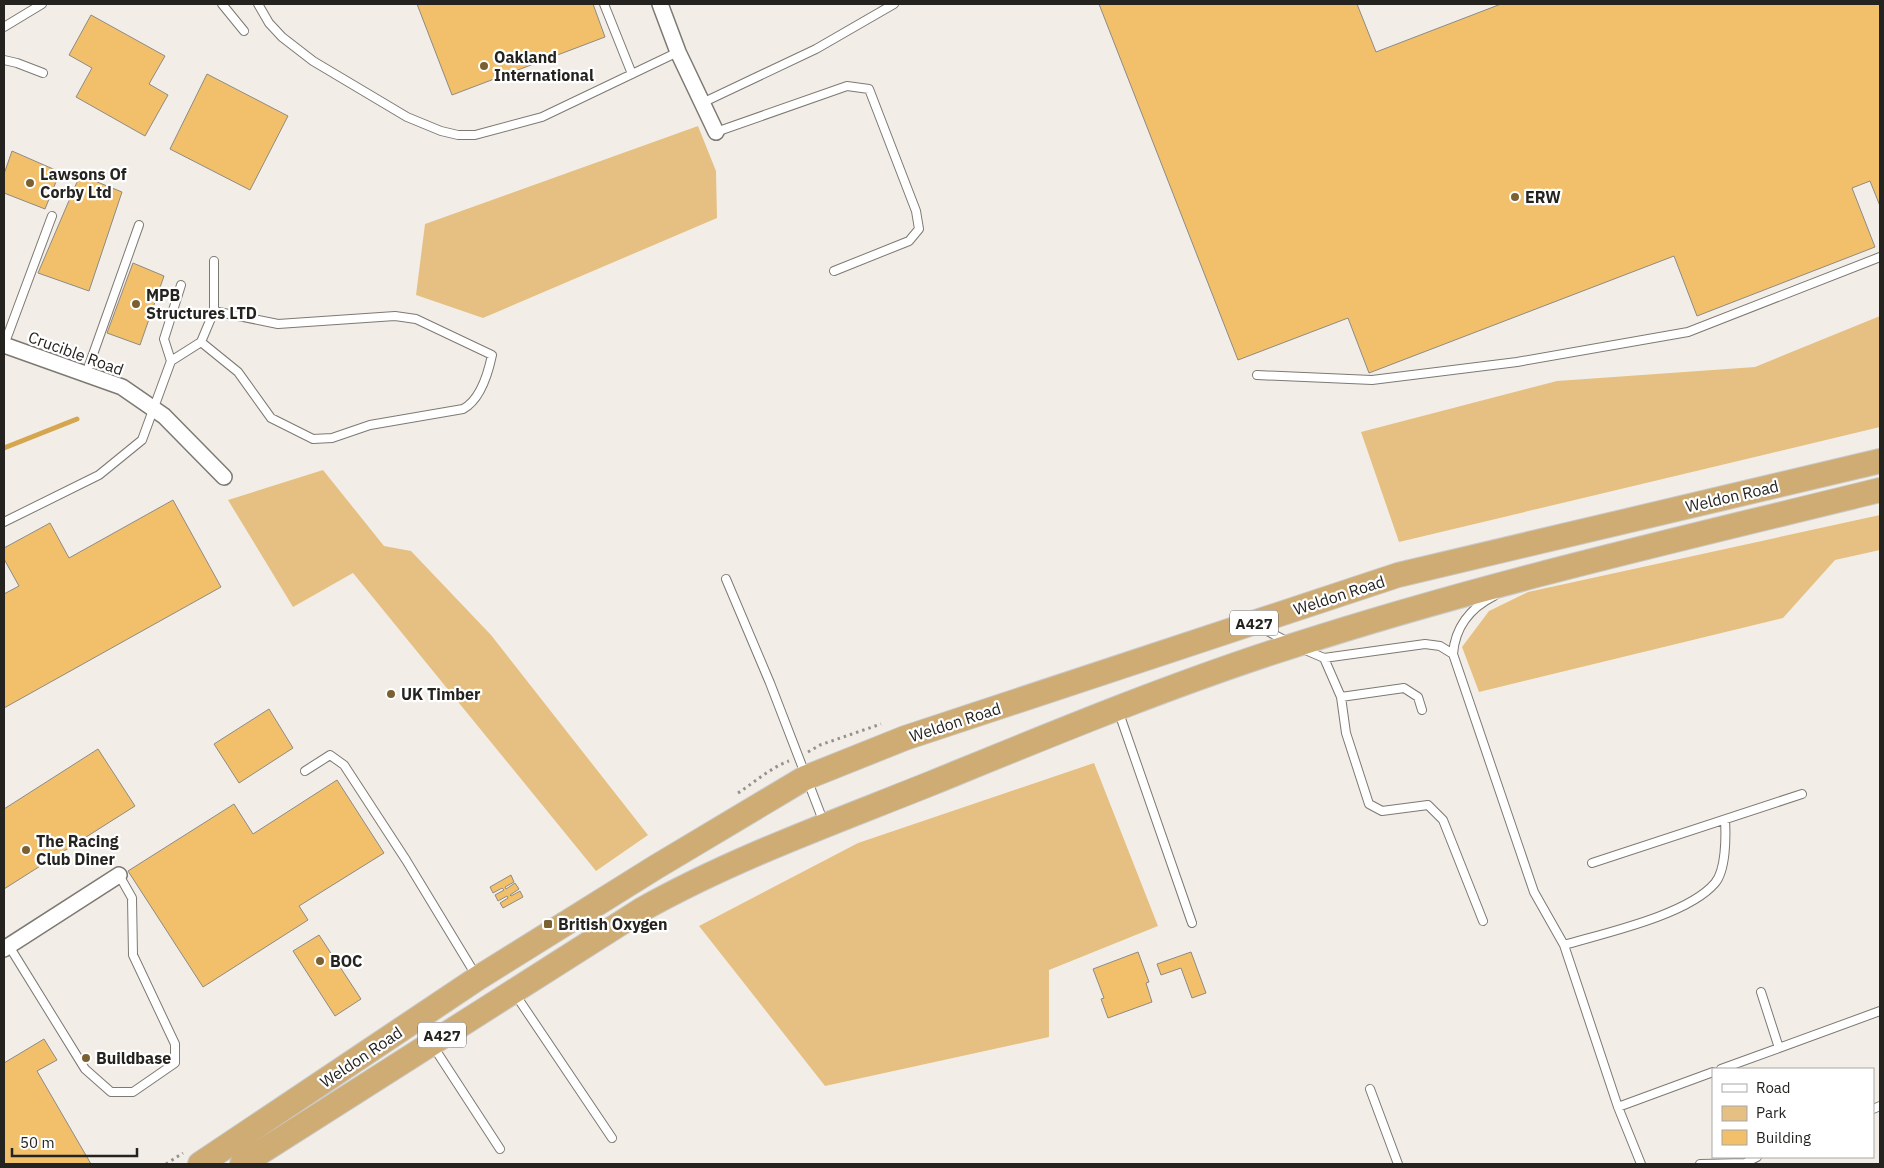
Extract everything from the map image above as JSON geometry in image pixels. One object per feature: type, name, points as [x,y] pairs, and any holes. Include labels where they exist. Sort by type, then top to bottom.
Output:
[{"type":"highway","name":"Weldon Road","points":[[200,1164],[478,978],[656,867],[805,778],[905,738],[1398,575],[1880,461]]},
{"type":"highway","name":"Weldon Road","points":[[242,1164],[512,990],[643,909],[676,890],[825,826],[1117,708],[1293,645],[1549,572],[1880,490]]},
{"type":"street","points":[[660,4],[678,52],[716,132]]},
{"type":"street","name":"Crucible Road","points":[[4,345],[122,387],[164,416],[224,477]]},
{"type":"street","points":[[6,947],[119,875]]},
{"type":"lane","points":[[4,27],[42,4]]},
{"type":"lane","points":[[222,4],[244,32]]},
{"type":"lane","points":[[258,4],[269,23],[282,37],[313,61],[407,117],[441,131],[458,135],[476,135],[542,117],[678,52]]},
{"type":"lane","points":[[604,4],[632,74]]},
{"type":"lane","points":[[702,103],[816,49],[894,4]]},
{"type":"lane","points":[[4,60],[17,62],[43,73]]},
{"type":"lane","points":[[716,132],[846,86],[869,89],[916,210],[919,229],[909,241],[834,270]]},
{"type":"lane","points":[[4,345],[52,216]]},
{"type":"lane","points":[[86,374],[139,225]]},
{"type":"lane","points":[[1257,375],[1372,380],[1517,362],[1688,332],[1880,257]]},
{"type":"lane","points":[[170,361],[201,342],[214,310],[214,260]]},
{"type":"lane","points":[[4,522],[99,476],[142,440],[170,361],[164,339],[181,285]]},
{"type":"lane","points":[[201,342],[238,372],[271,418],[313,439],[332,438],[370,425],[463,409],[472,404],[489,370],[492,355],[416,319],[396,316],[278,324],[214,310]]},
{"type":"lane","points":[[1549,572],[1492,598],[1473,610],[1455,636],[1453,654],[1534,892],[1564,945],[1618,1107],[1641,1164]]},
{"type":"lane","points":[[726,579],[770,683],[825,826]]},
{"type":"lane","points":[[1252,623],[1293,645],[1324,658],[1425,644],[1440,646],[1453,654]]},
{"type":"lane","points":[[1324,658],[1341,696],[1346,733],[1369,804],[1382,811],[1428,805],[1443,820],[1483,921]]},
{"type":"lane","points":[[1341,696],[1404,688],[1418,697],[1422,710]]},
{"type":"lane","points":[[1117,708],[1192,923]]},
{"type":"lane","points":[[305,771],[330,755],[344,765],[406,860],[478,978]]},
{"type":"lane","points":[[1592,863],[1802,794]]},
{"type":"lane","points":[[1564,945],[1644,921],[1692,902],[1716,882],[1726,848],[1725,820]]},
{"type":"lane","points":[[6,947],[85,1070],[111,1092],[133,1092],[175,1062],[175,1044],[133,955],[132,898],[119,875]]},
{"type":"lane","points":[[512,990],[612,1138]]},
{"type":"lane","points":[[1761,992],[1780,1048]]},
{"type":"lane","points":[[1724,1068],[1880,1011]]},
{"type":"lane","points":[[431,1042],[500,1150]]},
{"type":"lane","points":[[1618,1107],[1712,1072]]},
{"type":"lane","points":[[1370,1089],[1398,1164]]},
{"type":"lane","points":[[1700,1164],[1745,1163],[1755,1158]]},
{"type":"green space","points":[[698,126],[716,171],[717,218],[483,318],[416,295],[425,224]]},
{"type":"green space","points":[[1880,316],[1880,427],[1399,542],[1361,432],[1557,381],[1755,367]]},
{"type":"green space","points":[[323,470],[384,546],[411,551],[491,635],[648,835],[596,871],[353,573],[293,607],[228,500]]},
{"type":"green space","points":[[1880,515],[1880,550],[1835,560],[1783,618],[1479,692],[1462,647],[1489,611],[1528,592]]},
{"type":"green space","points":[[1094,763],[1158,926],[1049,970],[1049,1037],[825,1086],[699,926],[858,843]]},
{"type":"building","name":"Oakland International","points":[[417,4],[593,4],[605,37],[452,95]]},
{"type":"building","name":"ERW","points":[[1099,4],[1357,4],[1376,52],[1501,4],[1880,4],[1880,206],[1870,181],[1852,188],[1875,247],[1697,316],[1674,256],[1369,373],[1348,318],[1238,360]]},
{"type":"building","points":[[91,15],[165,56],[149,84],[168,95],[145,136],[76,97],[92,68],[69,55]]},
{"type":"building","points":[[207,74],[288,116],[250,190],[170,149]]},
{"type":"building","name":"Lawsons Of Corby Ltd","points":[[12,151],[60,172],[45,209],[4,193],[4,174]]},
{"type":"building","points":[[80,175],[122,192],[89,291],[38,273]]},
{"type":"building","name":"MPB Structures LTD","points":[[133,263],[164,276],[140,345],[107,333]]},
{"type":"building","points":[[173,500],[221,587],[4,708],[4,594],[19,586],[4,559],[4,548],[50,523],[69,558]]},
{"type":"building","points":[[269,709],[293,748],[239,783],[214,744]]},
{"type":"building","points":[[98,749],[135,806],[4,889],[4,809]]},
{"type":"building","points":[[337,780],[384,853],[299,906],[308,920],[203,987],[128,871],[234,804],[253,834]]},
{"type":"building","points":[[511,875],[514,882],[505,887],[506,889],[515,883],[519,889],[510,895],[520,891],[523,897],[503,908],[500,903],[508,898],[507,896],[498,901],[495,895],[504,890],[502,888],[493,893],[490,887]]},
{"type":"building","points":[[319,935],[361,999],[335,1016],[293,951]]},
{"type":"building","points":[[1138,952],[1149,982],[1146,983],[1152,1002],[1108,1018],[1101,999],[1104,998],[1093,969]]},
{"type":"building","points":[[1191,952],[1206,993],[1192,998],[1181,968],[1161,975],[1157,964]]},
{"type":"building","points":[[44,1039],[57,1060],[37,1071],[91,1164],[4,1164],[4,1063]]},
{"type":"waterway","points":[[4,448],[77,419]]},
{"type":"place","name":"Oakland International","points":[[484,66]]},
{"type":"place","name":"Lawsons Of Corby Ltd","points":[[30,183]]},
{"type":"place","name":"ERW","points":[[1515,197]]},
{"type":"place","name":"MPB Structures LTD","points":[[136,304]]},
{"type":"place","name":"UK Timber","points":[[391,694]]},
{"type":"place","name":"The Racing Club Diner","points":[[26,850]]},
{"type":"place","name":"British Oxygen","points":[[548,924]]},
{"type":"place","name":"BOC","points":[[320,961]]},
{"type":"place","name":"Buildbase","points":[[86,1058]]}]
